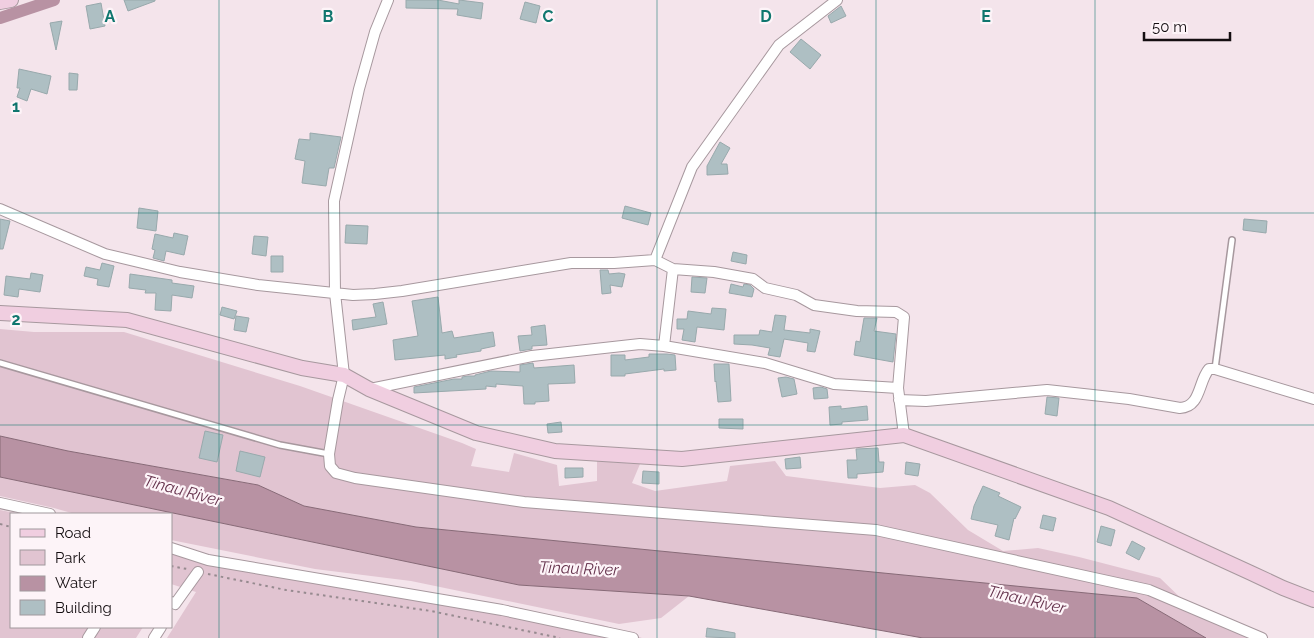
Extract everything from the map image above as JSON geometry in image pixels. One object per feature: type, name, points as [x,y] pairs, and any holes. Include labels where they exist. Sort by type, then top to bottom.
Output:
[{"type":"street","points":[[0,2],[11,0]]},
{"type":"street","points":[[388,0],[375,32],[359,89],[334,201],[335,293],[344,375],[329,454],[330,466],[336,473],[355,478],[524,502],[876,530],[1149,590],[1262,638]]},
{"type":"street","points":[[655,260],[692,167],[779,45],[837,0]]},
{"type":"street","points":[[0,209],[105,254],[180,272],[258,285],[353,295],[374,294],[571,263],[614,263],[655,260],[674,269],[714,272],[753,279],[765,288],[796,295],[814,305],[857,311],[896,312],[904,317],[898,388],[904,435]]},
{"type":"street","points":[[664,346],[674,269]]},
{"type":"street","points":[[0,313],[128,320],[302,368],[344,375],[369,389],[476,433],[555,451],[682,459],[904,435],[1109,508],[1283,588],[1314,600]]},
{"type":"street","points":[[369,389],[532,356],[640,344],[664,346],[765,363],[834,384],[898,388]]},
{"type":"street","points":[[899,400],[926,401],[1047,390],[1129,399],[1180,408],[1187,407],[1194,402],[1205,373],[1209,369],[1215,369],[1314,399]]},
{"type":"street","points":[[0,503],[45,513]]},
{"type":"street","points":[[172,548],[208,560],[502,610],[633,638]]},
{"type":"street","points":[[173,606],[198,572]]},
{"type":"lane","points":[[1215,369],[1232,240]]},
{"type":"lane","points":[[0,363],[280,445],[329,454]]},
{"type":"path","points":[[172,566],[286,590],[431,611],[560,638]]},
{"type":"green space","points":[[0,329],[34,332],[124,332],[300,386],[462,443],[476,449],[471,466],[509,472],[514,453],[557,465],[559,486],[597,481],[597,461],[640,464],[632,483],[655,491],[727,481],[730,466],[775,461],[786,476],[880,488],[915,485],[930,493],[968,530],[1003,551],[1038,548],[1160,578],[1190,607],[1251,638],[1206,638],[1137,598],[416,527],[304,506],[258,485],[68,451],[0,436]]},
{"type":"green space","points":[[0,477],[519,585],[689,596],[661,618],[619,624],[411,581],[315,569],[172,540],[172,513],[72,513],[0,496]]},
{"type":"green space","points":[[0,510],[15,513],[10,513],[10,628],[142,628],[136,638],[0,638]]},
{"type":"green space","points":[[172,549],[603,625],[642,638],[167,638],[196,592],[172,584]]},
{"type":"water","name":"Tinau River","points":[[0,436],[68,451],[258,485],[304,506],[416,527],[1137,598],[1206,638],[923,638],[689,596],[519,585],[0,477]]},
{"type":"building","points":[[124,0],[155,0],[155,1],[128,11]]},
{"type":"building","points":[[406,0],[438,0],[459,4],[459,0],[483,3],[481,19],[457,15],[458,9],[406,8]]},
{"type":"building","points":[[525,2],[540,6],[536,23],[520,19]]},
{"type":"building","points":[[101,3],[105,26],[90,29],[86,6]]},
{"type":"building","points":[[841,6],[846,16],[831,23],[828,16]]},
{"type":"building","points":[[62,21],[56,50],[50,23]]},
{"type":"building","points":[[801,39],[821,55],[810,69],[790,52]]},
{"type":"building","points":[[19,69],[51,76],[47,94],[31,89],[27,101],[17,97],[20,88],[17,88]]},
{"type":"building","points":[[69,73],[78,74],[77,90],[69,90]]},
{"type":"building","points":[[310,133],[341,137],[334,168],[329,168],[326,186],[302,183],[305,161],[295,159],[299,139],[310,140]]},
{"type":"building","points":[[720,142],[730,148],[721,164],[727,164],[728,174],[707,175],[707,166]]},
{"type":"building","points":[[625,206],[651,213],[648,225],[622,218]]},
{"type":"building","points":[[139,208],[158,211],[156,231],[137,228]]},
{"type":"building","points":[[0,219],[10,221],[3,249],[0,249]]},
{"type":"building","points":[[1244,219],[1267,221],[1266,233],[1243,230]]},
{"type":"building","points":[[346,225],[368,226],[367,244],[345,243]]},
{"type":"building","points":[[174,233],[188,236],[184,255],[166,251],[164,261],[153,258],[155,250],[152,249],[155,234],[173,238]]},
{"type":"building","points":[[254,236],[268,237],[266,256],[252,254]]},
{"type":"building","points":[[733,252],[747,255],[746,264],[731,261]]},
{"type":"building","points":[[271,256],[283,256],[283,272],[271,272]]},
{"type":"building","points":[[102,263],[114,266],[109,287],[97,285],[98,279],[84,276],[86,267],[100,270]]},
{"type":"building","points":[[600,270],[608,270],[609,274],[625,274],[622,287],[610,285],[611,293],[602,294]]},
{"type":"building","points":[[31,273],[43,275],[40,292],[19,289],[18,297],[4,295],[6,276],[30,279]]},
{"type":"building","points":[[130,274],[172,280],[172,283],[194,286],[192,298],[172,295],[171,311],[155,310],[156,293],[145,293],[146,290],[129,288]]},
{"type":"building","points":[[692,277],[707,278],[705,293],[691,292]]},
{"type":"building","points":[[731,284],[743,287],[744,284],[750,285],[754,289],[752,297],[729,293]]},
{"type":"building","points":[[438,297],[442,333],[452,331],[454,338],[493,332],[495,346],[445,359],[445,355],[395,360],[393,340],[418,336],[412,301]]},
{"type":"building","points":[[383,302],[387,324],[353,330],[352,320],[376,317],[373,304]]},
{"type":"building","points":[[222,307],[237,311],[234,319],[220,315]]},
{"type":"building","points":[[712,308],[726,309],[724,330],[697,327],[695,342],[682,340],[684,329],[677,329],[677,319],[687,319],[688,311],[711,314]]},
{"type":"building","points":[[775,315],[786,316],[784,330],[810,333],[810,329],[820,331],[815,352],[807,351],[808,343],[784,339],[780,357],[768,355],[770,348],[734,344],[734,335],[759,335],[760,330],[772,332]]},
{"type":"building","points":[[236,316],[249,318],[246,332],[234,330]]},
{"type":"building","points":[[864,318],[877,318],[874,331],[896,334],[893,362],[854,355],[856,341],[860,342]]},
{"type":"building","points":[[545,325],[547,345],[532,346],[532,349],[520,351],[518,336],[532,335],[531,327]]},
{"type":"building","points":[[649,354],[675,355],[676,370],[664,371],[664,369],[625,374],[625,376],[611,376],[611,355],[625,355],[625,360],[649,357]]},
{"type":"building","points":[[533,363],[534,368],[574,365],[575,383],[548,384],[549,401],[535,402],[535,404],[524,404],[523,386],[496,384],[496,387],[486,386],[486,389],[414,393],[414,387],[462,379],[462,377],[475,376],[491,371],[520,372],[520,365]]},
{"type":"building","points":[[714,364],[729,364],[731,401],[718,402]]},
{"type":"building","points":[[778,378],[794,379],[797,394],[782,397]]},
{"type":"building","points":[[821,387],[827,389],[828,398],[814,399],[813,388]]},
{"type":"building","points":[[1047,397],[1059,398],[1057,416],[1045,414]]},
{"type":"building","points":[[841,406],[841,409],[867,406],[868,420],[830,425],[829,407]]},
{"type":"building","points":[[719,419],[743,419],[743,429],[719,428]]},
{"type":"building","points":[[561,422],[562,432],[548,433],[547,424]]},
{"type":"building","points":[[205,431],[223,435],[217,462],[199,458]]},
{"type":"building","points":[[878,448],[879,462],[884,462],[883,472],[857,474],[857,478],[848,478],[847,460],[857,460],[856,449]]},
{"type":"building","points":[[240,451],[265,457],[260,477],[236,471]]},
{"type":"building","points":[[800,457],[801,468],[786,469],[785,459]]},
{"type":"building","points":[[906,462],[920,464],[918,476],[905,474]]},
{"type":"building","points":[[565,468],[583,468],[583,477],[565,478]]},
{"type":"building","points":[[643,471],[659,472],[659,484],[642,483]]},
{"type":"building","points":[[983,486],[1000,493],[998,496],[1021,507],[1014,518],[1009,540],[995,536],[998,525],[971,519],[974,506]]},
{"type":"building","points":[[1043,515],[1056,518],[1053,531],[1040,528]]},
{"type":"building","points":[[1101,526],[1115,530],[1111,546],[1097,542]]},
{"type":"building","points":[[1132,541],[1145,548],[1139,560],[1126,553]]},
{"type":"building","points":[[707,628],[735,633],[735,638],[706,637]]},
{"type":"waterway","points":[[0,18],[54,0]]}]
